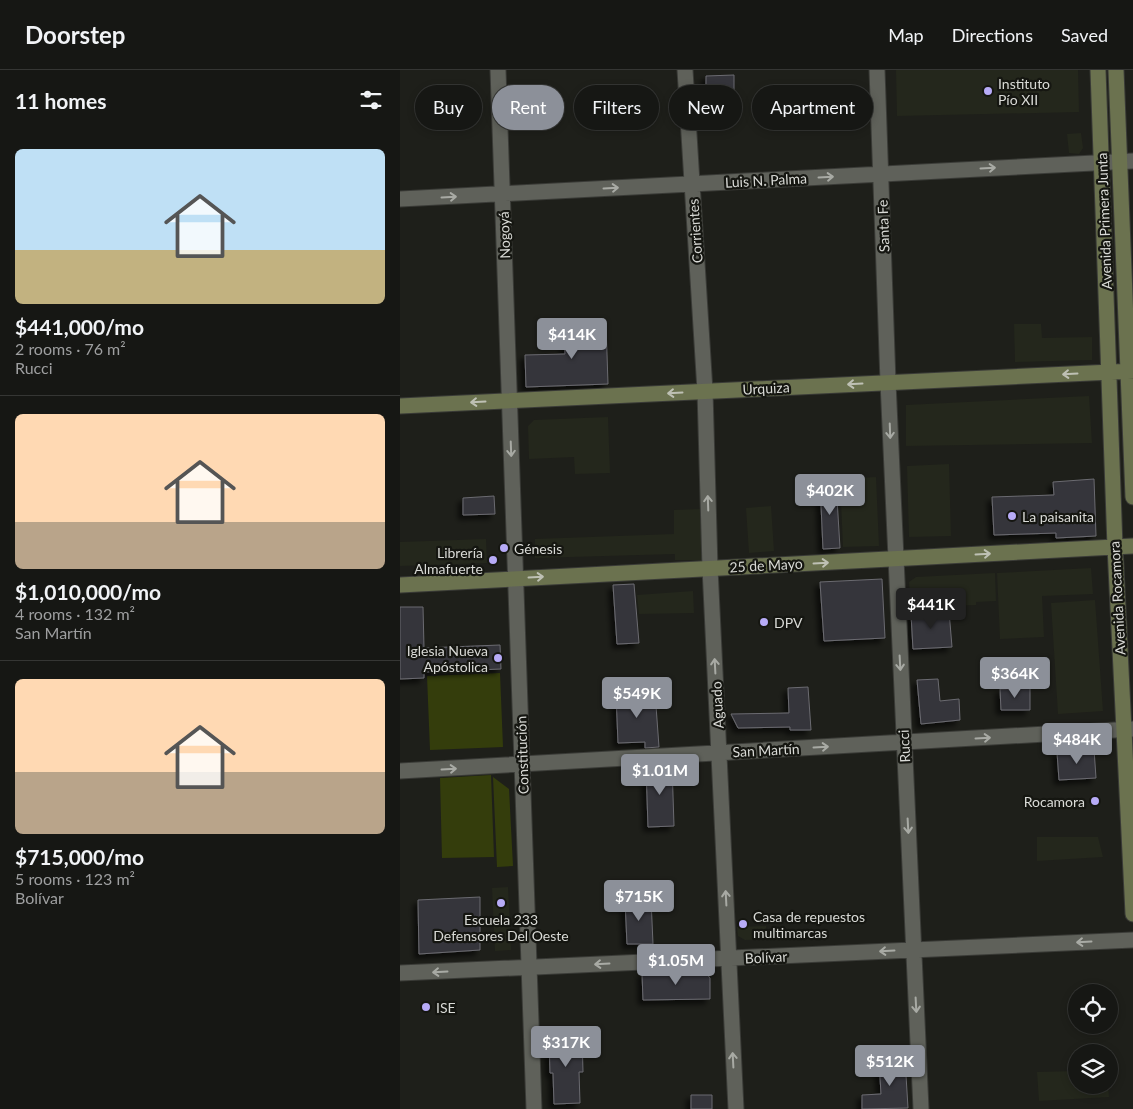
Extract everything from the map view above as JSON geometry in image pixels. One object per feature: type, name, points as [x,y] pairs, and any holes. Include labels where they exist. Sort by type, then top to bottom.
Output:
[{"type":"street","name":"Nogoyá","points":[[498,70],[510,400]]},
{"type":"street","name":"Corrientes","points":[[685,70],[705,391]]},
{"type":"street","name":"Santa Fe","points":[[877,70],[888,382]]},
{"type":"street","name":"Avenida Primera Junta","points":[[1098,70],[1109,372]]},
{"type":"street","name":"Avenida Primera Junta","points":[[1116,70],[1127,161],[1130,371]]},
{"type":"street","name":"Luis N. Palma","points":[[400,199],[1127,161]]},
{"type":"street","name":"Urquiza","points":[[400,406],[1130,371]]},
{"type":"street","points":[[1130,371],[1133,497]]},
{"type":"street","name":"Avenida Rocamora","points":[[1109,372],[1115,547],[1128,729],[1133,914]]},
{"type":"street","name":"Rucci","points":[[888,382],[921,1109]]},
{"type":"street","name":"Aguado","points":[[705,391],[710,568],[736,1109]]},
{"type":"street","name":"Constitución","points":[[510,400],[534,1109]]},
{"type":"street","name":"25 de Mayo","points":[[400,584],[1133,546]]},
{"type":"street","name":"San Martín","points":[[400,771],[1128,729]]},
{"type":"street","name":"Bolívar","points":[[400,974],[1133,940]]},
{"type":"shaded area","name":"Instituto Pío XII","points":[[896,70],[1078,70],[1079,112],[897,116]]},
{"type":"shaded area","points":[[1081,133],[1083,148],[1079,154],[1069,153],[1067,134]]},
{"type":"shaded area","points":[[1014,324],[1041,324],[1042,338],[1092,337],[1092,360],[1015,362]]},
{"type":"shaded area","points":[[1089,396],[1092,443],[906,446],[906,405]]},
{"type":"shaded area","points":[[608,417],[610,473],[575,474],[574,457],[529,459],[528,426],[534,420]]},
{"type":"shaded area","points":[[949,464],[951,536],[909,537],[907,466]]},
{"type":"shaded area","points":[[876,477],[879,546],[843,547],[840,479]]},
{"type":"shaded area","points":[[771,506],[774,551],[749,553],[746,508]]},
{"type":"shaded area","points":[[702,509],[705,560],[675,560],[675,554],[535,558],[535,539],[674,534],[674,510]]},
{"type":"shaded area","points":[[486,539],[487,563],[400,566],[400,542]]},
{"type":"shaded area","points":[[1091,568],[1093,594],[1042,596],[1044,637],[1000,639],[997,573]]},
{"type":"shaded area","points":[[995,573],[996,601],[976,602],[976,605],[949,606],[949,594],[910,596],[909,582],[916,577]]},
{"type":"shaded area","points":[[693,591],[694,613],[639,614],[637,595]]},
{"type":"shaded area","points":[[1095,600],[1103,711],[1058,714],[1051,603]]},
{"type":"shaded area","points":[[1037,837],[1098,837],[1103,857],[1037,861]]},
{"type":"shaded area","points":[[508,887],[511,950],[495,951],[492,888]]},
{"type":"shaded area","points":[[766,926],[767,939],[745,940],[738,936],[737,927]]},
{"type":"shaded area","points":[[1068,1071],[1068,1094],[1109,1094],[1109,1097],[1039,1101],[1037,1072]]},
{"type":"green space","points":[[500,673],[503,747],[430,750],[427,676]]},
{"type":"green space","points":[[491,775],[494,857],[442,858],[440,778]]},
{"type":"green space","points":[[493,777],[509,789],[513,866],[497,867]]},
{"type":"building","points":[[734,75],[734,85],[706,85],[706,76]]},
{"type":"building","points":[[606,324],[608,384],[526,387],[525,355],[565,354],[564,326]]},
{"type":"building","points":[[1094,479],[1096,536],[1056,538],[1056,533],[994,535],[992,497],[1054,495],[1053,482]]},
{"type":"building","points":[[820,482],[836,482],[840,548],[823,549]]},
{"type":"building","points":[[494,496],[495,514],[463,515],[463,498]]},
{"type":"building","points":[[882,579],[885,638],[824,641],[820,582]]},
{"type":"building","points":[[634,584],[639,643],[617,644],[613,585]]},
{"type":"building","points":[[400,607],[423,607],[424,648],[500,645],[501,669],[424,672],[424,678],[400,679]]},
{"type":"building","points":[[949,611],[952,647],[913,649],[911,614]]},
{"type":"building","points":[[938,679],[940,701],[959,699],[960,720],[921,724],[917,680]]},
{"type":"building","points":[[808,687],[811,730],[790,730],[790,727],[738,728],[731,714],[789,713],[788,688]]},
{"type":"building","points":[[1030,688],[1030,710],[1001,710],[1000,689]]},
{"type":"building","points":[[655,692],[659,747],[645,748],[645,742],[618,743],[616,693]]},
{"type":"building","points":[[1094,749],[1096,778],[1059,780],[1057,752]]},
{"type":"building","points":[[672,765],[674,826],[648,827],[646,766]]},
{"type":"building","points":[[480,897],[480,950],[419,954],[418,900]]},
{"type":"building","points":[[651,899],[653,944],[627,944],[625,900]]},
{"type":"building","points":[[705,972],[710,978],[710,999],[643,1000],[642,973]]},
{"type":"building","points":[[582,1036],[583,1072],[579,1072],[580,1103],[554,1104],[553,1073],[550,1073],[549,1037]]},
{"type":"building","points":[[905,1059],[908,1108],[862,1109],[862,1095],[881,1094],[879,1061]]},
{"type":"building","points":[[691,1095],[712,1095],[712,1109],[691,1109]]},
{"type":"place","name":"Instituto Pío XII","points":[[988,91]]},
{"type":"place","name":"La paisanita","points":[[1012,516]]},
{"type":"place","name":"Génesis","points":[[504,548]]},
{"type":"place","name":"Librería Almafuerte","points":[[493,560]]},
{"type":"place","name":"DPV","points":[[764,622]]},
{"type":"place","name":"Iglesia Nueva Apóstolica","points":[[498,658]]},
{"type":"place","name":"Rocamora","points":[[1095,801]]},
{"type":"place","name":"Escuela 233 Defensores Del Oeste","points":[[501,903]]},
{"type":"place","name":"Casa de repuestos multimarcas","points":[[743,924]]},
{"type":"place","name":"ISE","points":[[426,1007]]}]
